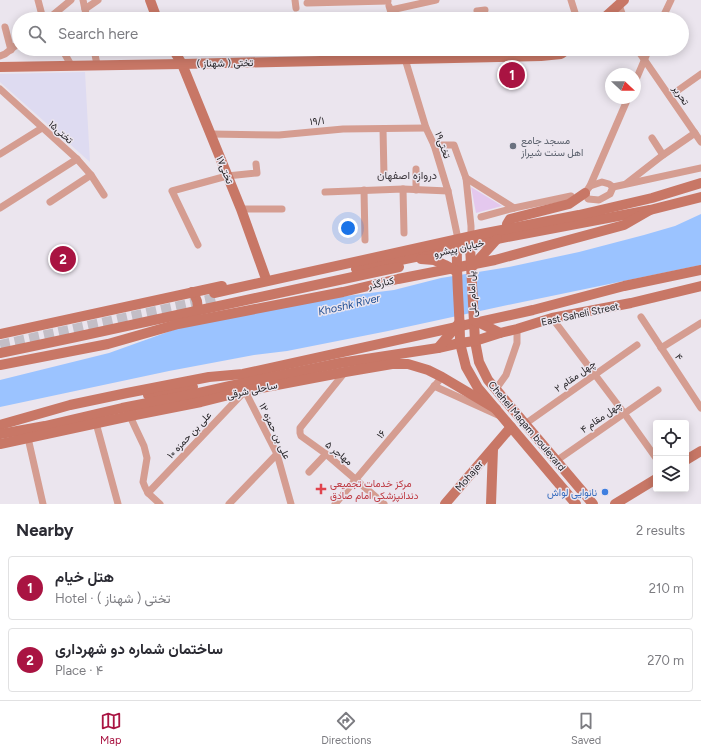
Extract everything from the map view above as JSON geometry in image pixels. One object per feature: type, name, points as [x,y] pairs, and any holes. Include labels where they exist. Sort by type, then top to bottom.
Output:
[{"type":"main road","points":[[150,0],[154,12]]},
{"type":"main road","points":[[610,12],[621,2]]},
{"type":"main road","name":"تختی ( شهناز )","points":[[0,67],[71,66],[95,56],[182,64],[359,56]]},
{"type":"main road","name":"تختی۱۷","points":[[177,56],[182,64],[241,209],[264,276]]},
{"type":"main road","name":"خیابان پیشرو","points":[[471,241],[507,228],[579,215],[652,198],[701,183]]},
{"type":"main road","points":[[507,228],[507,224],[510,219],[569,204],[588,190]]},
{"type":"main road","name":"خیابان پیشرو","points":[[212,293],[272,286],[458,243],[497,239],[650,210],[701,197]]},
{"type":"main road","name":"کنارگذر","points":[[108,344],[178,324],[335,294],[398,279],[495,260],[624,225],[650,210]]},
{"type":"main road","points":[[471,268],[497,239]]},
{"type":"main road","name":"پل امام علی","points":[[471,241],[475,341]]},
{"type":"main road","name":"پل امام علی","points":[[458,243],[456,271],[460,343]]},
{"type":"main road","points":[[0,353],[411,265],[421,259],[430,250],[408,244],[264,276],[212,293],[202,294],[203,303],[208,308]]},
{"type":"main road","points":[[421,259],[434,260],[456,271]]},
{"type":"main road","points":[[0,425],[70,405],[209,377],[243,374],[533,310],[624,286],[701,270]]},
{"type":"main road","name":"East Saheli Street","points":[[460,343],[475,341],[552,318],[631,303],[701,286]]},
{"type":"main road","points":[[0,334],[192,292],[212,293]]},
{"type":"main road","points":[[192,292],[198,300],[197,311]]},
{"type":"main road","points":[[474,320],[500,333]]},
{"type":"main road","points":[[438,348],[460,322]]},
{"type":"main road","name":"Chehel Maqam boulevard","points":[[475,341],[479,362],[488,380],[593,504]]},
{"type":"main road","name":"Chehel Maqam boulevard","points":[[460,343],[466,367],[478,388],[576,504]]},
{"type":"main road","name":"ساحلی شرقی","points":[[0,434],[45,426],[122,408],[340,363],[438,348],[460,343]]},
{"type":"main road","points":[[0,360],[82,344],[108,344]]},
{"type":"main road","points":[[0,365],[108,344]]},
{"type":"main road","name":"ساحلی شرقی","points":[[0,444],[201,402],[245,391],[392,364],[408,364],[428,370],[442,377],[499,413]]},
{"type":"main road","points":[[45,426],[66,415],[93,406],[220,383],[243,374]]},
{"type":"main road","name":"Mohajer","points":[[445,504],[512,427]]},
{"type":"main road","points":[[491,504],[493,449]]},
{"type":"main road","points":[[689,458],[701,451]]},
{"type":"main road","points":[[615,504],[653,481]]},
{"type":"street","points":[[38,0],[41,12]]},
{"type":"street","points":[[56,12],[71,0]]},
{"type":"street","points":[[83,0],[86,12]]},
{"type":"street","points":[[85,9],[98,0]]},
{"type":"street","points":[[307,3],[388,1],[390,10],[436,0]]},
{"type":"street","points":[[571,0],[575,12]]},
{"type":"street","points":[[665,12],[671,0]]},
{"type":"street","points":[[621,2],[623,12]]},
{"type":"street","points":[[477,12],[485,10]]},
{"type":"street","points":[[0,56],[11,50],[5,27]]},
{"type":"street","points":[[66,56],[71,66]]},
{"type":"street","name":"تختی۱۹","points":[[404,56],[426,128],[434,145],[448,191],[458,243]]},
{"type":"street","name":"تحریر","points":[[642,56],[701,142]]},
{"type":"street","points":[[641,69],[646,56]]},
{"type":"street","points":[[670,96],[701,74]]},
{"type":"street","name":"تختی۱۵","points":[[0,89],[3,97],[42,128],[77,159],[91,175],[104,195]]},
{"type":"street","points":[[613,187],[610,194],[599,200],[588,199],[588,190],[625,104]]},
{"type":"street","points":[[0,154],[42,128]]},
{"type":"street","points":[[383,128],[384,176]]},
{"type":"street","name":"۱۹/۱","points":[[210,134],[279,135],[343,129],[426,128]]},
{"type":"street","points":[[626,184],[663,155],[695,133]]},
{"type":"street","points":[[652,138],[663,155]]},
{"type":"street","points":[[434,145],[454,145],[466,178],[471,241]]},
{"type":"street","points":[[0,208],[77,159]]},
{"type":"street","points":[[198,245],[172,191],[227,176],[257,174],[256,164]]},
{"type":"street","points":[[588,190],[602,182],[613,187],[701,168]]},
{"type":"street","points":[[416,169],[416,190]]},
{"type":"street","points":[[50,202],[91,175]]},
{"type":"street","points":[[466,178],[514,208]]},
{"type":"street","points":[[325,192],[404,189],[448,191]]},
{"type":"street","points":[[404,189],[404,233]]},
{"type":"street","points":[[364,190],[365,240]]},
{"type":"street","points":[[481,217],[514,208],[571,196]]},
{"type":"street","points":[[241,209],[282,209]]},
{"type":"street","name":"۴","points":[[641,317],[701,408]]},
{"type":"street","points":[[552,318],[655,456]]},
{"type":"street","points":[[661,348],[701,323]]},
{"type":"street","points":[[496,389],[506,375],[517,342],[517,329]]},
{"type":"street","name":"چهل مقام ۲","points":[[525,424],[638,345]]},
{"type":"street","name":"۵ مهاجر","points":[[345,372],[300,428],[300,433],[301,436],[326,454],[384,504]]},
{"type":"street","name":"۱۶","points":[[335,504],[442,377]]},
{"type":"street","points":[[434,386],[499,413]]},
{"type":"street","name":"چهل مقام ۴","points":[[556,461],[658,390]]},
{"type":"street","name":"۱۲ علی بن حمزه","points":[[245,391],[277,454],[291,504]]},
{"type":"street","name":"۱۰ علی بن حمزه","points":[[148,493],[245,391]]},
{"type":"street","points":[[130,416],[144,446],[147,458],[143,482],[148,493],[160,504]]},
{"type":"street","points":[[96,423],[118,504]]},
{"type":"street","points":[[28,438],[43,504]]},
{"type":"street","points":[[229,504],[277,454]]},
{"type":"street","points":[[309,472],[326,454]]},
{"type":"shaded area","points":[[85,72],[90,162],[0,82],[0,74]]},
{"type":"shaded area","points":[[471,187],[502,206],[476,213]]},
{"type":"water","name":"Khoshk River","points":[[701,214],[701,265],[388,331],[287,351],[254,355],[169,371],[0,407],[0,380],[109,353],[176,329],[322,299],[394,290],[441,278],[509,267],[579,252],[675,226]]},
{"type":"tunnel","points":[[0,345],[216,298]]},
{"type":"place","name":"هتل خیام","points":[[512,75]]},
{"type":"place","name":"مسجد جامع اهل سنت شیراز","points":[[513,146]]},
{"type":"place","name":"ساختمان شماره دو شهرداری","points":[[63,259]]},
{"type":"place","name":"مرکز خدمات تجمیعی دندانپزشکی امام صادق","points":[[321,489]]},
{"type":"place","name":"نانوایی لواش","points":[[605,492]]},
{"type":"district","name":"دروازه اصفهان","points":[[407,175]]}]
